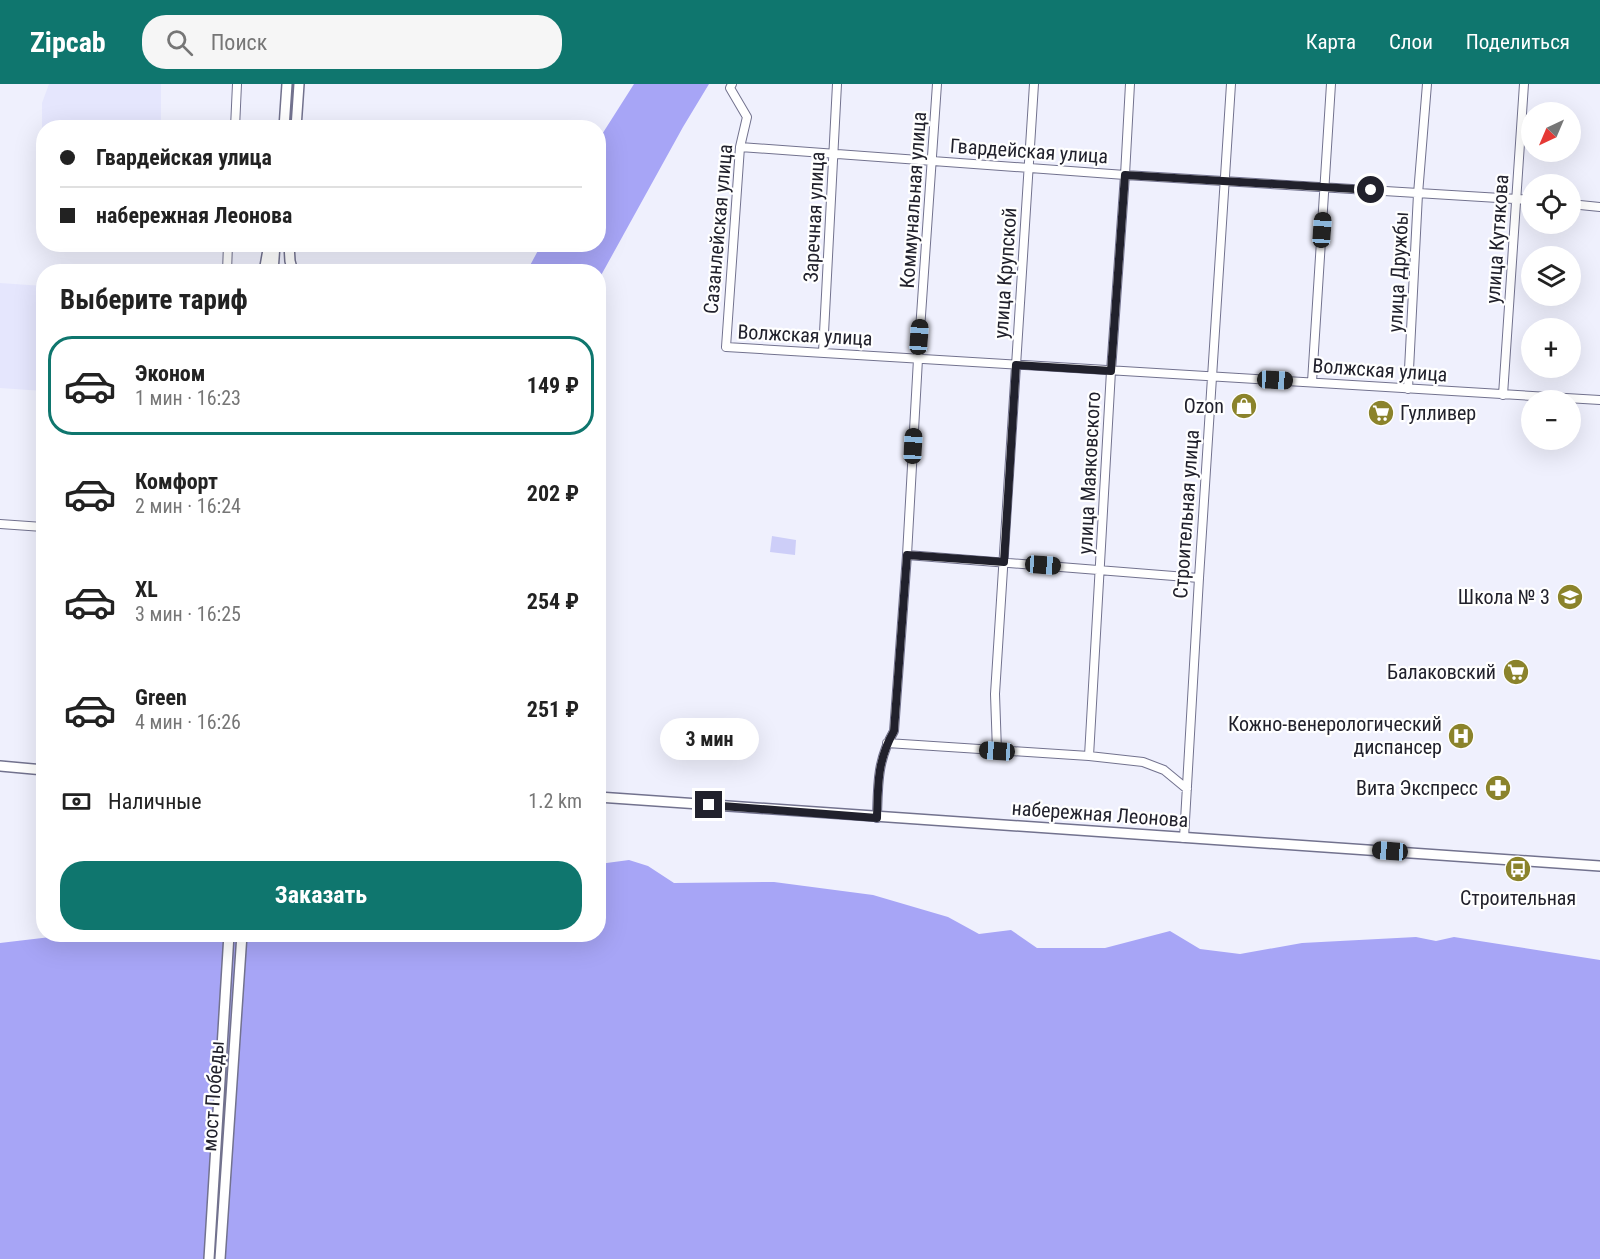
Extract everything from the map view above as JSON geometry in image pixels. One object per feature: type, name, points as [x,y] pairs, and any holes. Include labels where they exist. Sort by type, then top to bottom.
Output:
[{"type":"main road","points":[[285,120],[287,84]]},
{"type":"main road","points":[[297,120],[299,84]]},
{"type":"main road","points":[[0,766],[36,769]]},
{"type":"main road","name":"набережная Леонова","points":[[606,798],[1600,866]]},
{"type":"main road","points":[[209,1259],[229,942]]},
{"type":"main road","name":"мост Победы","points":[[220,1259],[241,942]]},
{"type":"street","points":[[235,120],[237,84]]},
{"type":"street","name":"Сазанлейская улица","points":[[726,347],[740,147],[747,117],[730,88],[732,84]]},
{"type":"street","name":"Заречная улица","points":[[823,352],[837,84]]},
{"type":"street","name":"Коммунальная улица","points":[[877,818],[879,768],[887,743],[894,731],[937,84]]},
{"type":"street","name":"улица Крупской","points":[[997,751],[995,694],[1034,84]]},
{"type":"street","name":"улица Маяковского","points":[[1089,756],[1130,84]]},
{"type":"street","name":"Строительная улица","points":[[1184,838],[1198,578],[1231,84]]},
{"type":"street","points":[[1312,382],[1331,84]]},
{"type":"street","name":"улица Дружбы","points":[[1408,389],[1418,194],[1427,84]]},
{"type":"street","name":"улица Кутякова","points":[[1503,395],[1524,84]]},
{"type":"street","name":"Гвардейская улица","points":[[740,147],[1125,175],[1521,199]]},
{"type":"street","points":[[1581,205],[1600,207]]},
{"type":"street","name":"Волжская улица","points":[[726,347],[1600,400]]},
{"type":"street","points":[[0,524],[36,527]]},
{"type":"street","points":[[907,555],[1198,578]]},
{"type":"street","points":[[887,743],[1089,756],[1143,762],[1164,770],[1187,789]]},
{"type":"shaded area","points":[[49,84],[161,84],[161,120],[42,120],[42,103]]},
{"type":"shaded area","points":[[634,84],[709,84],[606,266],[606,264],[531,264],[537,252],[606,252],[606,128]]},
{"type":"shaded area","points":[[0,283],[36,286],[36,391],[0,388]]},
{"type":"shaded area","points":[[772,536],[796,540],[795,555],[770,552]]},
{"type":"shaded area","points":[[629,860],[648,866],[674,883],[774,882],[873,895],[948,917],[979,934],[1011,930],[1037,948],[1105,948],[1170,931],[1200,949],[1240,954],[1302,943],[1416,937],[1436,941],[1454,937],[1600,960],[1600,1259],[0,1259],[0,943],[36,939],[36,942],[606,942],[606,863]]},
{"type":"place","name":"Ozon","points":[[1244,406]]},
{"type":"place","name":"Гулливер","points":[[1381,413]]},
{"type":"place","name":"Школа № 3","points":[[1570,597]]},
{"type":"place","name":"Балаковский","points":[[1516,672]]},
{"type":"place","name":"Кожно-венерологический диспансер","points":[[1461,736]]},
{"type":"place","name":"Вита Экспресс","points":[[1498,788]]},
{"type":"place","name":"Строительная","points":[[1518,869]]},
{"type":"route","points":[[709,805],[877,818],[879,768],[887,743],[894,731],[907,555],[1004,562],[1016,365],[1111,371],[1125,175],[1371,190]]}]
